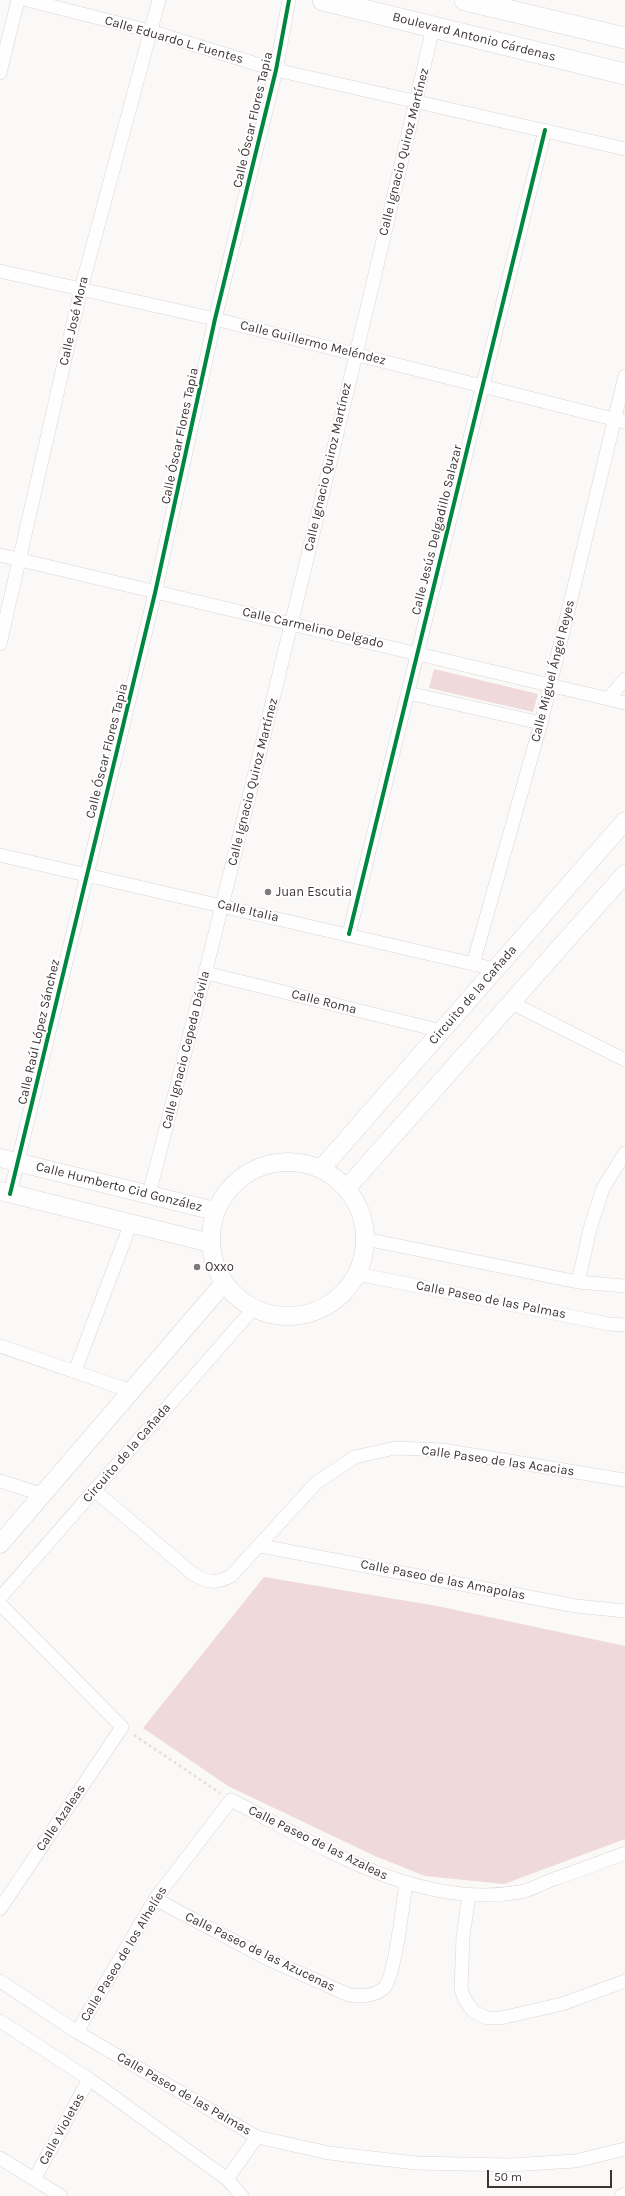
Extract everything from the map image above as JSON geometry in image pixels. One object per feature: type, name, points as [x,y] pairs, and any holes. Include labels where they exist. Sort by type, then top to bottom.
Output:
[{"type":"main road","name":"Boulevard Antonio Cárdenas","points":[[323,0],[625,74]]},
{"type":"main road","points":[[465,0],[625,38]]},
{"type":"street","points":[[0,73],[18,0]]},
{"type":"street","name":"Calle Eduardo L. Fuentes","points":[[27,0],[150,31],[276,70],[625,149]]},
{"type":"street","name":"Calle José Mora","points":[[0,644],[21,560],[81,289],[159,0]]},
{"type":"street","name":"Calle Óscar Flores Tapia","points":[[86,875],[156,593],[215,319],[276,70],[290,0]]},
{"type":"street","name":"Calle Ignacio Quiroz Martínez","points":[[222,906],[292,623],[433,28]]},
{"type":"street","name":"Calle Jesús Delgadillo Salazar","points":[[349,934],[545,130]]},
{"type":"street","name":"Calle Guillermo Meléndez","points":[[0,271],[215,319],[355,353],[620,421]]},
{"type":"street","name":"Calle Miguel Ángel Reyes","points":[[473,964],[541,724],[620,421],[625,376]]},
{"type":"street","name":"Calle Carmelino Delgado","points":[[0,555],[625,703]]},
{"type":"street","points":[[608,699],[625,679]]},
{"type":"street","points":[[408,693],[541,724]]},
{"type":"street","name":"Circuito de la Cañada","points":[[321,1169],[625,822]]},
{"type":"street","name":"Calle Italia","points":[[0,855],[349,934],[495,969]]},
{"type":"street","points":[[346,1189],[625,874]]},
{"type":"street","name":"Calle Raúl López Sánchez","points":[[5,1192],[18,1162],[86,875]]},
{"type":"street","name":"Calle Ignacio Cepeda Dávila","points":[[149,1194],[222,906]]},
{"type":"street","name":"Calle Roma","points":[[206,973],[442,1031]]},
{"type":"street","points":[[512,1003],[625,1060]]},
{"type":"street","points":[[578,1282],[590,1229],[603,1188],[625,1153]]},
{"type":"street","name":"Calle Humberto Cid González","points":[[0,1158],[215,1211]]},
{"type":"street","points":[[297,1162],[321,1169],[335,1178],[346,1189],[356,1202],[363,1220],[365,1239],[363,1257],[357,1274],[343,1294],[323,1308],[300,1316],[276,1316],[253,1308],[237,1298],[224,1284],[214,1264],[210,1243],[211,1227],[215,1211],[228,1189],[248,1172],[271,1163],[297,1162]]},
{"type":"street","points":[[5,1192],[210,1243]]},
{"type":"street","points":[[75,1371],[131,1223]]},
{"type":"street","points":[[365,1239],[578,1282],[625,1286]]},
{"type":"street","name":"Calle Paseo de las Palmas","points":[[357,1274],[609,1324],[625,1325]]},
{"type":"street","points":[[0,1544],[40,1494],[224,1284]]},
{"type":"street","name":"Circuito de la Cañada","points":[[0,1598],[253,1308]]},
{"type":"street","points":[[0,1346],[131,1391]]},
{"type":"street","name":"Calle Paseo de las Acacias","points":[[94,1490],[193,1574],[205,1580],[219,1582],[231,1576],[261,1546],[316,1483],[354,1457],[394,1448],[442,1450],[625,1480]]},
{"type":"street","points":[[0,1481],[40,1494]]},
{"type":"street","name":"Calle Paseo de las Amapolas","points":[[261,1546],[576,1606],[625,1611]]},
{"type":"street","points":[[0,1604],[122,1727]]},
{"type":"street","name":"Calle Azaleas","points":[[0,1910],[122,1727]]},
{"type":"street","name":"Calle Paseo de las Azaleas","points":[[231,1800],[374,1872],[406,1883]]},
{"type":"street","name":"Calle Paseo de los Alhelíes","points":[[77,2032],[155,1899],[231,1800]]},
{"type":"street","points":[[406,1883],[469,1894],[500,1895],[522,1891],[625,1853]]},
{"type":"street","name":"Calle Paseo de las Azucenas","points":[[155,1899],[268,1959],[349,1995],[362,1997],[376,1994],[385,1988],[392,1971],[406,1883]]},
{"type":"street","points":[[469,1894],[463,1937],[461,1989],[465,2000],[474,2012],[487,2018],[501,2018],[562,2004],[625,1981]]},
{"type":"street","name":"Calle Paseo de las Palmas","points":[[0,1981],[77,2032],[257,2137],[329,2153],[416,2163],[510,2165],[575,2161],[625,2148]]},
{"type":"street","points":[[0,2021],[89,2079],[227,2179],[242,2196]]},
{"type":"street","name":"Calle Violetas","points":[[35,2178],[89,2079]]},
{"type":"street","points":[[227,2179],[257,2137]]},
{"type":"street","points":[[0,2158],[35,2178],[61,2196]]},
{"type":"street","points":[[621,2196],[625,2194]]},
{"type":"path","points":[[122,1727],[231,1800]]},
{"type":"shaded area","points":[[434,669],[538,694],[533,712],[429,688]]},
{"type":"shaded area","points":[[264,1577],[437,1606],[625,1646],[625,1839],[504,1884],[425,1876],[375,1856],[228,1786],[143,1728]]},
{"type":"cycle path","points":[[10,1194],[155,593],[215,319],[276,70],[289,0]]},
{"type":"cycle path","points":[[349,934],[545,130]]},
{"type":"place","name":"Juan Escutia","points":[[268,892]]},
{"type":"place","name":"Oxxo","points":[[197,1267]]}]
